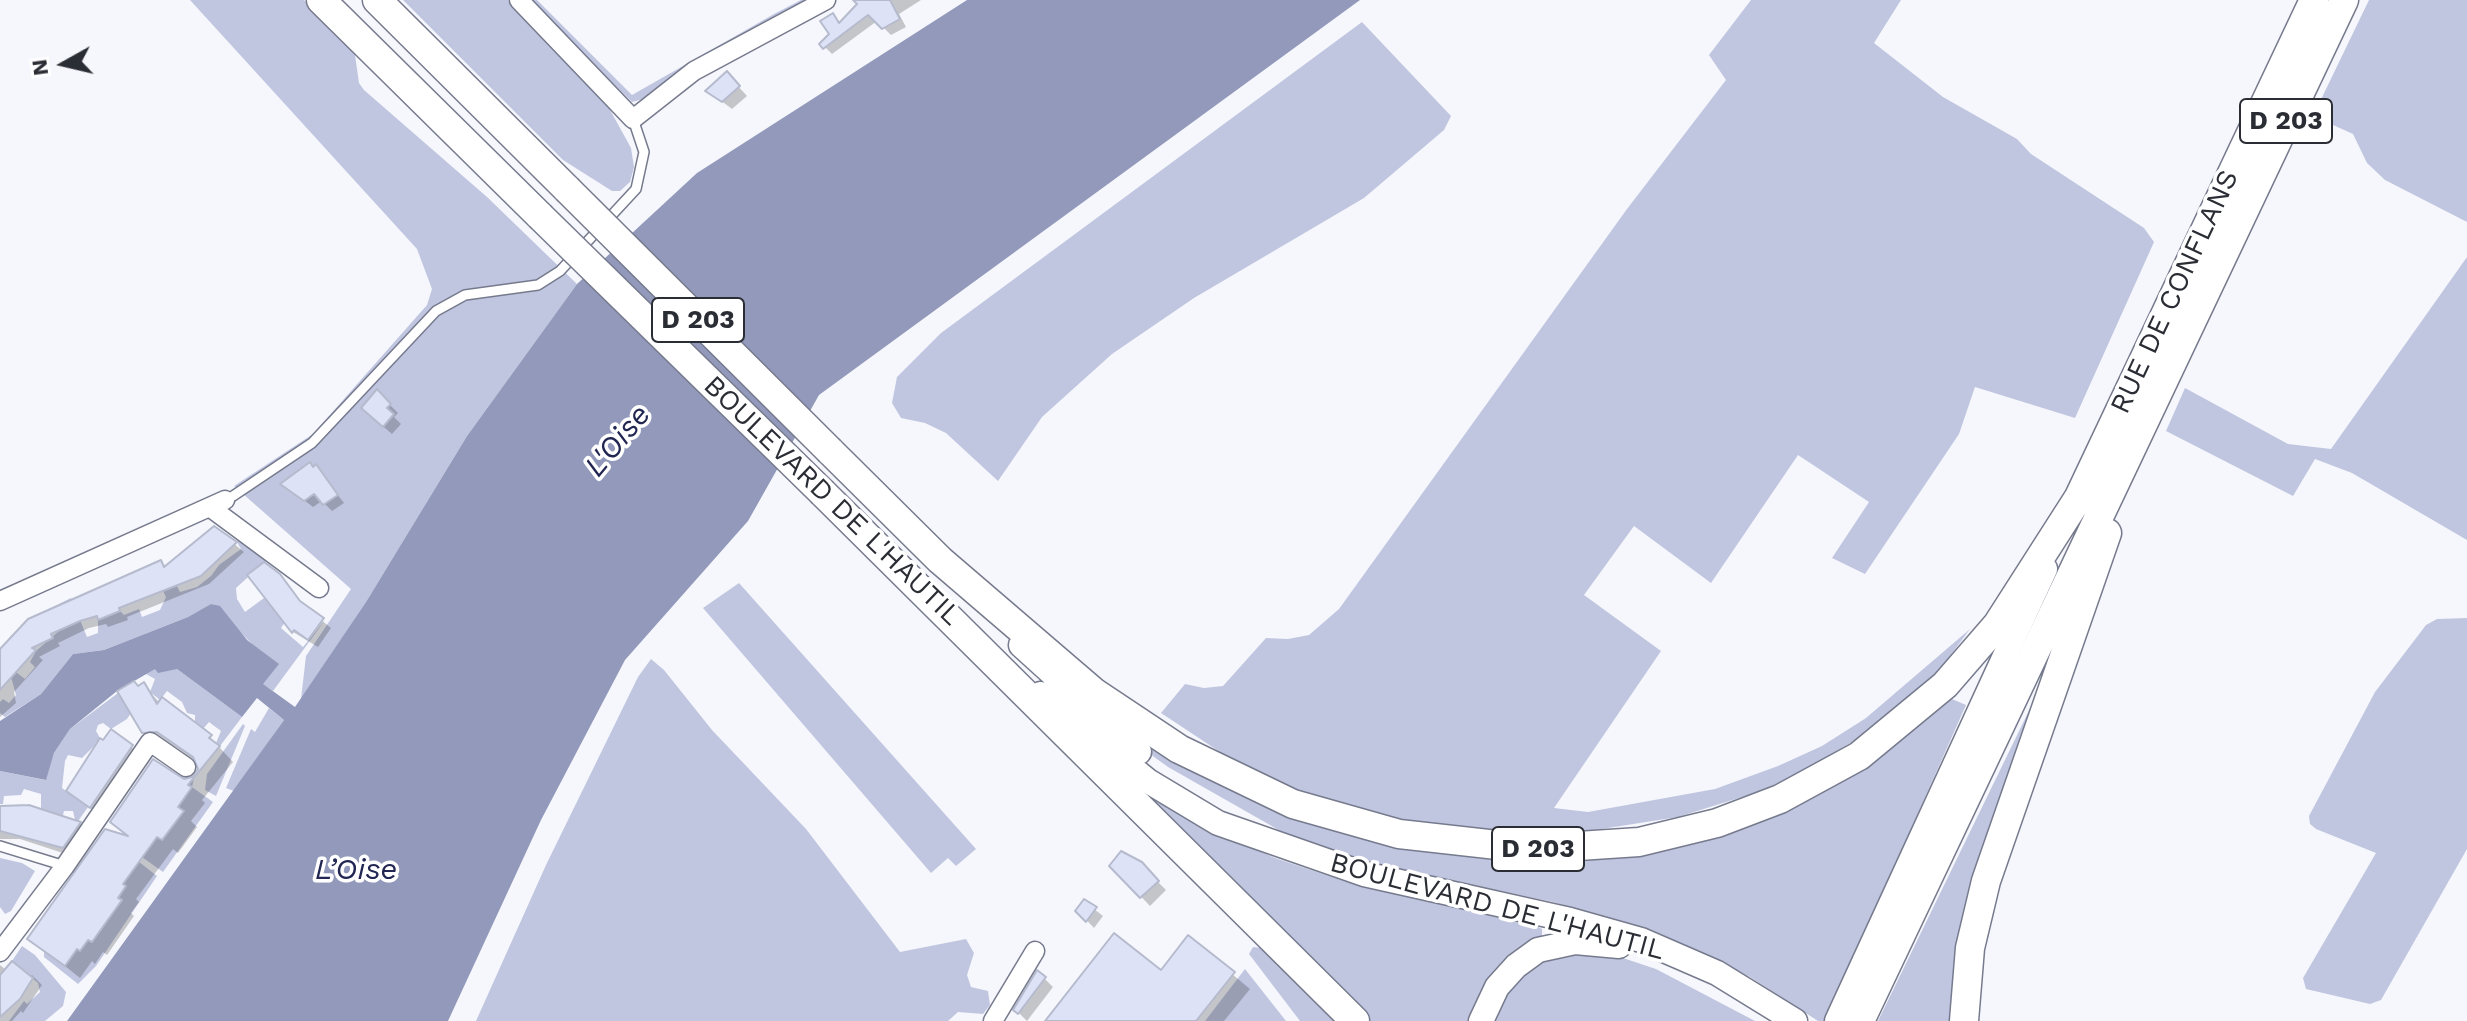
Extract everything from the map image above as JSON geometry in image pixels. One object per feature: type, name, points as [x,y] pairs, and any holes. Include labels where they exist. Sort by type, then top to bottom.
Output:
[{"type":"main road","name":"BOULEVARD DE L'HAUTIL","points":[[321,0],[951,619],[1166,793],[1218,823],[1364,874],[1617,933],[1692,961],[1745,989],[1795,1021]]},
{"type":"main road","name":"BOULEVARD DE L'HAUTIL","points":[[377,0],[1060,683],[1127,743],[1200,798],[1281,846]]},
{"type":"main road","name":"RUE DE CONFLANS","points":[[2079,497],[2314,0]]},
{"type":"main road","name":"RUE DE CONFLANS","points":[[2144,422],[2344,0]]},
{"type":"main road","name":"D 203","points":[[1837,1021],[1864,989],[2144,422]]},
{"type":"main road","points":[[1964,1021],[1970,948],[1986,881],[2048,711],[2144,422]]},
{"type":"main road","name":"D 203","points":[[940,560],[1095,693],[1179,749],[1251,786],[1324,815],[1399,834],[1493,847],[1566,849],[1639,842],[1717,823],[1780,799],[1859,756],[1915,712],[1969,660],[1997,625],[2079,497]]},
{"type":"main road","points":[[1864,989],[2079,497]]},
{"type":"main road","points":[[951,619],[1355,1021]]},
{"type":"main road","points":[[1481,1021],[1506,976],[1527,957],[1549,946],[1594,943],[1692,961]]},
{"type":"main road","name":"D 203","points":[[1860,1021],[1864,989]]},
{"type":"street","points":[[519,0],[633,119],[694,71],[826,0]]},
{"type":"street","points":[[0,601],[223,501],[319,588]]},
{"type":"street","points":[[4,939],[65,866],[150,742],[186,767]]},
{"type":"street","points":[[993,1021],[1035,951]]},
{"type":"lane","points":[[223,501],[312,443],[436,311],[465,295],[538,285],[560,271],[636,189],[644,152],[633,119]]},
{"type":"lane","points":[[0,846],[65,866]]},
{"type":"shaded area","points":[[190,0],[304,0],[354,48],[359,83],[364,90],[487,197],[577,284],[467,436],[366,602],[301,699],[306,656],[351,589],[234,486],[313,434],[427,305],[432,289],[417,249]]},
{"type":"shaded area","points":[[403,0],[508,0],[609,108],[631,148],[634,167],[630,182],[620,191],[612,191],[563,160]]},
{"type":"shaded area","points":[[527,0],[537,0],[632,95],[774,14],[801,0],[815,0],[647,98],[632,102]]},
{"type":"shaded area","points":[[1751,0],[1901,0],[1874,43],[1943,97],[2017,139],[2031,154],[2144,228],[2154,242],[2075,418],[1975,387],[1959,434],[1865,574],[1832,558],[1869,502],[1798,455],[1711,583],[1634,526],[1584,595],[1661,651],[1554,808],[1588,812],[1715,789],[1778,766],[1822,746],[1866,718],[1970,629],[1936,675],[1864,735],[1794,776],[1758,792],[1678,817],[1595,830],[1540,833],[1482,833],[1397,820],[1328,801],[1282,786],[1220,752],[1161,713],[1185,684],[1204,688],[1223,686],[1266,638],[1288,639],[1309,635],[1339,609],[1627,209],[1726,80],[1709,55]]},
{"type":"shaded area","points":[[2369,0],[2467,0],[2467,222],[2385,180],[2367,163],[2353,134],[2313,116]]},
{"type":"shaded area","points":[[1362,22],[1451,116],[1444,130],[1364,198],[1194,298],[1112,354],[1042,417],[998,481],[946,433],[925,423],[901,418],[892,403],[897,377],[941,333]]},
{"type":"shaded area","points":[[2467,257],[2467,540],[2352,473],[2315,459],[2293,496],[2166,431],[2185,388],[2288,444],[2331,449]]},
{"type":"shaded area","points":[[240,540],[267,560],[236,588],[237,599],[245,612],[264,598],[285,622],[281,628],[303,647],[326,619],[273,691],[262,684],[278,664],[256,648],[212,604],[188,617],[104,650],[73,654],[41,694],[5,717],[0,713],[0,702],[3,699],[9,703],[16,695],[11,677],[16,672],[25,679],[35,667],[30,662],[36,651],[59,631],[49,609],[71,598],[87,637],[98,633],[98,620],[120,611],[124,615],[139,609],[142,617],[160,610],[166,597],[163,591],[177,586],[180,592],[197,587],[241,549],[237,542]]},
{"type":"shaded area","points":[[739,583],[976,849],[956,866],[948,858],[931,873],[703,608]]},
{"type":"shaded area","points":[[2467,618],[2467,849],[2381,1000],[2370,1004],[2306,989],[2303,978],[2376,853],[2316,829],[2310,824],[2309,816],[2375,692],[2426,625],[2437,619]]},
{"type":"shaded area","points":[[651,659],[664,670],[712,730],[806,829],[900,952],[966,939],[974,953],[967,975],[971,987],[988,991],[990,1005],[983,1014],[958,1012],[948,1021],[476,1021],[546,865],[638,677]]},
{"type":"shaded area","points":[[155,668],[177,669],[242,717],[220,746],[216,743],[221,731],[209,722],[203,729],[195,723],[195,715],[187,713],[182,702],[167,691],[160,700],[150,692],[155,679],[146,674]]},
{"type":"shaded area","points":[[2039,690],[1960,929],[1951,1021],[1878,1021]]},
{"type":"shaded area","points":[[118,693],[131,713],[127,719],[111,729],[103,723],[98,725],[96,731],[100,738],[94,746],[82,758],[68,755],[65,761],[62,788],[88,807],[76,824],[73,811],[64,811],[62,819],[41,809],[41,794],[24,789],[21,795],[4,796],[3,804],[0,804],[0,771],[45,780],[54,753],[70,729]]},
{"type":"shaded area","points":[[1952,699],[1966,705],[1826,1021],[1818,1021],[1750,977],[1652,930],[1553,902],[1382,866],[1284,833],[1168,767],[1139,746],[1107,715],[1397,846],[1484,859],[1561,862],[1596,859],[1766,819],[1840,782]]},
{"type":"shaded area","points":[[269,708],[284,720],[234,791],[226,788],[251,729],[255,732]]},
{"type":"shaded area","points":[[243,724],[245,726],[216,796],[205,790],[207,774]]},
{"type":"shaded area","points":[[184,771],[194,778],[192,787],[179,778]]},
{"type":"shaded area","points":[[192,787],[213,802],[163,872],[132,850],[148,849],[157,837],[163,840],[183,811],[178,807]]},
{"type":"shaded area","points":[[1147,788],[1239,842],[1275,858],[1347,882],[1536,926],[1542,929],[1542,938],[1471,1021],[1369,1021],[1141,795]]},
{"type":"shaded area","points":[[129,854],[157,876],[96,966],[78,984],[44,957],[44,951],[77,949],[88,940],[92,942],[121,900],[118,898],[126,887],[123,884],[134,869],[124,861]]},
{"type":"shaded area","points":[[0,858],[22,863],[35,871],[11,911],[5,914],[0,907]]},
{"type":"shaded area","points":[[22,946],[35,955],[66,992],[63,1006],[45,1021],[9,1021],[24,1001],[27,1004],[40,992],[38,983],[12,961]]},
{"type":"shaded area","points":[[1253,947],[1262,948],[1334,1021],[1300,1021],[1249,954]]},
{"type":"shaded area","points":[[1567,950],[1620,957],[1656,969],[1755,1021],[1491,1021],[1511,986],[1537,963]]},
{"type":"shaded area","points":[[1245,969],[1286,1021],[1205,1021]]},
{"type":"water","name":"L’Oise","points":[[967,0],[1360,0],[819,395],[748,521],[625,660],[541,820],[448,1021],[67,1021],[284,720],[257,698],[242,717],[177,669],[158,673],[155,669],[117,691],[70,729],[54,753],[46,780],[0,771],[0,721],[41,694],[73,654],[104,650],[188,617],[211,604],[220,606],[247,640],[279,664],[263,684],[295,707],[366,602],[467,436],[577,284],[697,173]]},
{"type":"building","points":[[853,0],[890,0],[900,19],[882,29],[868,15],[823,49],[819,44],[829,34],[820,21],[833,13],[839,23],[857,4]]},
{"type":"building","points":[[727,71],[740,86],[722,102],[705,91]]},
{"type":"building","points":[[377,389],[391,404],[387,408],[394,414],[383,427],[361,408]]},
{"type":"building","points":[[310,462],[313,467],[316,464],[338,495],[323,505],[314,494],[304,501],[280,484]]},
{"type":"building","points":[[214,526],[237,542],[201,576],[119,608],[120,611],[98,620],[97,616],[80,621],[51,634],[53,638],[32,648],[36,650],[0,690],[0,649],[28,619],[161,560],[164,567]]},
{"type":"building","points":[[264,562],[280,574],[300,601],[324,618],[308,640],[294,630],[292,633],[247,575]]},
{"type":"building","points":[[134,681],[138,686],[144,682],[157,704],[162,697],[212,735],[209,738],[220,746],[188,785],[192,787],[178,807],[184,811],[162,840],[157,837],[123,884],[126,886],[118,898],[122,900],[92,942],[88,940],[80,951],[77,949],[65,966],[27,939],[105,829],[128,836],[110,822],[153,759],[184,779],[192,777],[198,769],[193,757],[157,732],[142,733],[117,691]]},
{"type":"building","points":[[111,729],[133,745],[90,808],[66,791],[100,738],[103,740]]},
{"type":"building","points":[[29,805],[81,822],[63,848],[0,831],[0,806]]},
{"type":"building","points":[[1121,851],[1142,862],[1159,881],[1140,898],[1109,866]]},
{"type":"building","points":[[1084,899],[1097,907],[1086,922],[1075,911]]},
{"type":"building","points":[[1114,933],[1161,970],[1188,935],[1235,972],[1196,1021],[1045,1021]]},
{"type":"building","points":[[12,961],[33,978],[20,999],[0,1017],[0,975]]},
{"type":"building","points":[[1037,970],[1046,977],[1018,1014],[1013,1010]]},
{"type":"water label","name":"L'Oise","points":[[618,441]]}]
